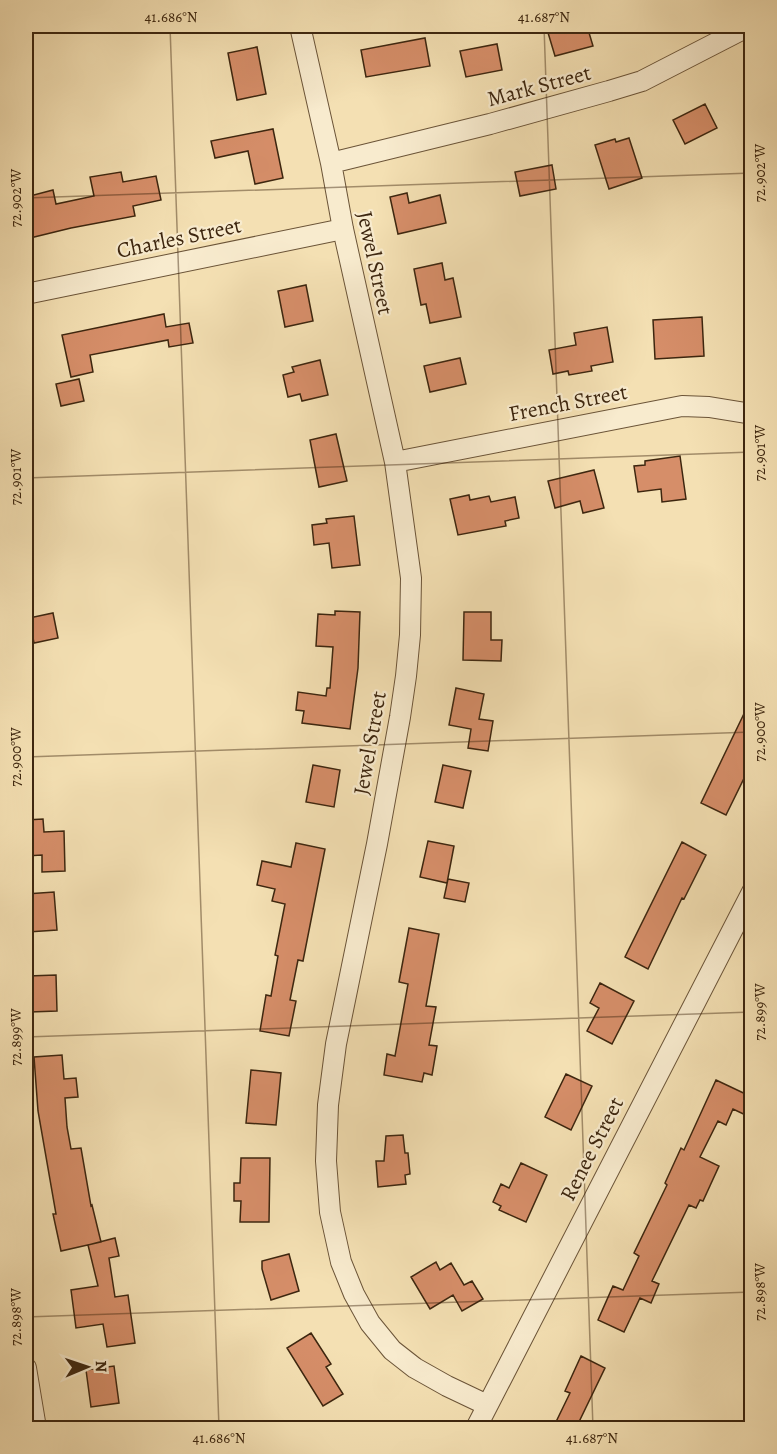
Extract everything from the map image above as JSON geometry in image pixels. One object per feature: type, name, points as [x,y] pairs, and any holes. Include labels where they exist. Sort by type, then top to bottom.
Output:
[{"type":"street","name":"Jewel Street","points":[[300,26],[395,462],[411,578],[410,635],[400,717],[377,844],[336,1044],[328,1105],[326,1161],[330,1212],[341,1262],[354,1294],[370,1323],[392,1350],[415,1368],[487,1405]]},
{"type":"street","name":"Mark Street","points":[[330,163],[490,124],[642,81],[749,26]]},
{"type":"street","name":"Charles Street","points":[[26,294],[343,229]]},
{"type":"street","name":"French Street","points":[[395,462],[682,406],[709,407],[752,414]]},
{"type":"street","name":"Renee Street","points":[[476,1428],[752,892]]},
{"type":"street","points":[[26,1368],[36,1428]]},
{"type":"building","points":[[546,26],[587,26],[593,46],[555,56]]},
{"type":"building","points":[[425,38],[430,66],[366,77],[361,50]]},
{"type":"building","points":[[497,44],[502,70],[466,77],[460,51]]},
{"type":"building","points":[[257,47],[266,94],[237,100],[228,53]]},
{"type":"building","points":[[705,104],[717,128],[685,144],[673,120]]},
{"type":"building","points":[[273,129],[283,178],[255,184],[248,151],[215,158],[211,141]]},
{"type":"building","points":[[629,138],[642,178],[609,189],[595,145],[615,139],[616,142]]},
{"type":"building","points":[[552,165],[556,189],[520,196],[515,172]]},
{"type":"building","points":[[121,172],[123,182],[156,176],[161,200],[133,206],[135,216],[26,239],[26,197],[53,190],[56,204],[94,196],[90,177]]},
{"type":"building","points":[[407,193],[409,203],[440,195],[446,223],[398,234],[390,197]]},
{"type":"building","points":[[442,263],[445,280],[453,278],[461,317],[430,323],[426,304],[421,305],[414,269]]},
{"type":"building","points":[[306,285],[313,321],[285,327],[278,291]]},
{"type":"building","points":[[164,314],[166,327],[189,323],[193,343],[169,347],[168,340],[90,355],[93,372],[71,377],[62,335]]},
{"type":"building","points":[[702,317],[704,356],[655,359],[653,320]]},
{"type":"building","points":[[607,327],[613,362],[591,366],[592,371],[569,375],[568,371],[553,374],[549,350],[576,345],[574,333]]},
{"type":"building","points":[[460,358],[466,384],[430,392],[424,366]]},
{"type":"building","points":[[320,360],[328,395],[302,401],[300,394],[288,397],[283,375],[294,372],[292,367]]},
{"type":"building","points":[[79,379],[84,401],[61,406],[56,384]]},
{"type":"building","points":[[336,434],[347,481],[319,487],[310,440]]},
{"type":"building","points":[[680,456],[686,499],[662,502],[661,489],[638,492],[634,466],[645,465],[645,461]]},
{"type":"building","points":[[594,470],[604,508],[583,513],[580,501],[555,508],[548,481]]},
{"type":"building","points":[[469,495],[470,500],[489,496],[491,502],[515,497],[519,518],[505,521],[506,526],[458,535],[450,499]]},
{"type":"building","points":[[354,516],[360,565],[332,568],[329,543],[314,545],[312,525],[327,523],[326,519]]},
{"type":"building","points":[[335,611],[360,612],[358,668],[350,729],[302,723],[304,711],[296,710],[298,692],[326,696],[327,688],[330,688],[333,647],[316,646],[318,614],[335,615]]},
{"type":"building","points":[[464,612],[491,612],[491,640],[502,640],[501,661],[463,660]]},
{"type":"building","points":[[53,613],[58,638],[34,643],[29,618]]},
{"type":"building","points":[[456,688],[484,694],[479,719],[493,721],[488,751],[468,748],[471,729],[449,725]]},
{"type":"building","points":[[752,697],[752,762],[726,815],[701,803]]},
{"type":"building","points":[[313,765],[340,770],[334,807],[306,802]]},
{"type":"building","points":[[443,765],[471,771],[463,808],[435,802]]},
{"type":"building","points":[[43,819],[44,832],[64,831],[65,871],[42,872],[42,855],[26,856],[26,820]]},
{"type":"building","points":[[428,841],[454,846],[447,883],[420,877]]},
{"type":"building","points":[[682,842],[706,855],[684,899],[682,898],[648,969],[625,957]]},
{"type":"building","points":[[296,843],[325,849],[303,961],[298,960],[290,1000],[296,1001],[289,1036],[260,1031],[266,995],[271,996],[278,956],[275,955],[285,904],[272,901],[275,889],[257,885],[262,861],[291,867]]},
{"type":"building","points":[[448,879],[469,883],[465,902],[444,898]]},
{"type":"building","points":[[54,892],[57,930],[28,932],[26,894]]},
{"type":"building","points":[[409,928],[439,934],[426,1006],[436,1007],[429,1045],[437,1046],[432,1075],[424,1073],[422,1082],[384,1075],[387,1054],[395,1056],[408,984],[399,982]]},
{"type":"building","points":[[56,975],[57,1011],[30,1012],[28,976]]},
{"type":"building","points":[[600,983],[634,1001],[612,1044],[587,1031],[599,1008],[590,1003]]},
{"type":"building","points":[[62,1055],[64,1079],[76,1078],[78,1097],[65,1098],[71,1149],[81,1148],[91,1206],[101,1242],[61,1251],[53,1214],[56,1214],[38,1111],[34,1057]]},
{"type":"building","points":[[251,1070],[281,1073],[276,1125],[246,1123]]},
{"type":"building","points":[[566,1074],[592,1086],[571,1130],[545,1117]]},
{"type":"building","points":[[716,1080],[752,1097],[752,1118],[733,1109],[726,1125],[718,1121],[700,1157],[719,1166],[703,1201],[700,1200],[696,1208],[689,1205],[652,1281],[659,1284],[651,1303],[640,1298],[624,1332],[598,1320],[613,1286],[623,1290],[639,1256],[634,1253],[667,1185],[665,1183],[681,1148],[684,1150]]},
{"type":"building","points":[[403,1135],[410,1174],[405,1175],[406,1184],[378,1187],[376,1161],[384,1161],[386,1136]]},
{"type":"building","points":[[241,1158],[270,1158],[269,1222],[240,1222],[241,1201],[234,1201],[234,1183],[240,1183]]},
{"type":"building","points":[[521,1163],[547,1175],[526,1222],[499,1210],[501,1206],[493,1202],[501,1184],[509,1188]]},
{"type":"building","points":[[115,1238],[119,1256],[109,1258],[115,1297],[128,1295],[135,1343],[107,1347],[103,1324],[76,1328],[71,1290],[98,1286],[88,1245]]},
{"type":"building","points":[[289,1254],[299,1291],[271,1300],[262,1261]]},
{"type":"building","points":[[436,1262],[440,1270],[451,1263],[464,1285],[472,1281],[483,1299],[462,1311],[453,1295],[430,1309],[411,1277]]},
{"type":"building","points":[[311,1333],[331,1364],[326,1367],[343,1394],[323,1406],[287,1348]]},
{"type":"building","points":[[581,1356],[605,1368],[576,1428],[553,1428],[570,1393],[565,1391]]},
{"type":"building","points":[[114,1366],[119,1403],[91,1407],[86,1370]]}]
